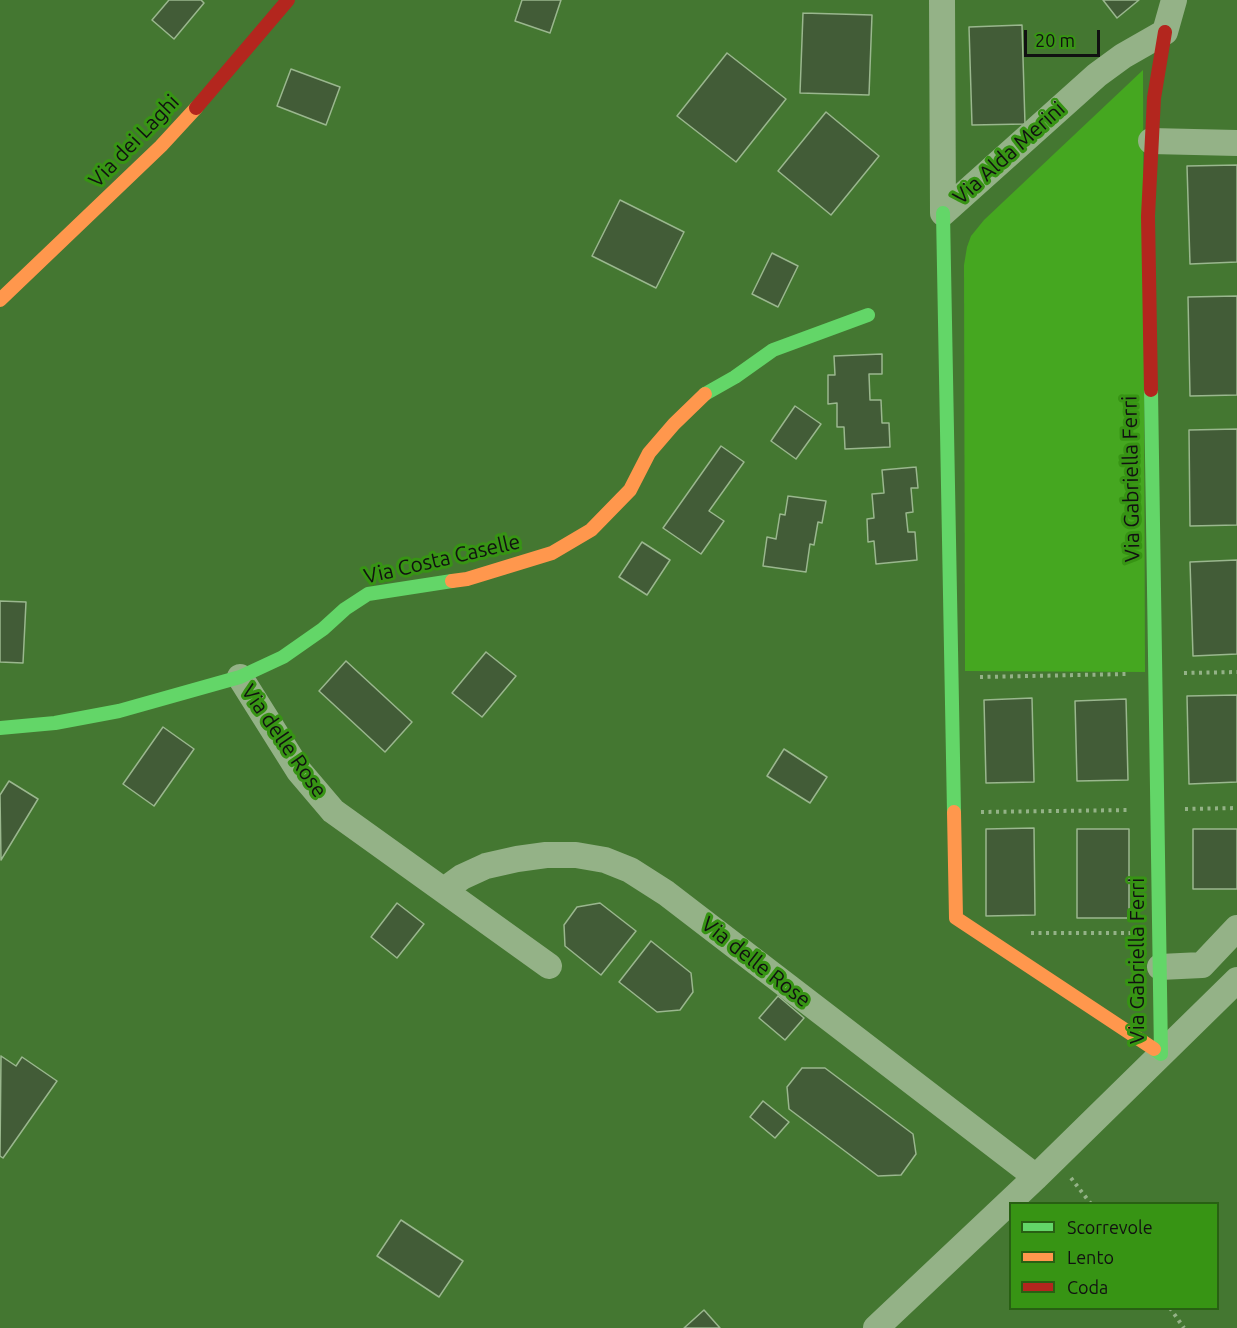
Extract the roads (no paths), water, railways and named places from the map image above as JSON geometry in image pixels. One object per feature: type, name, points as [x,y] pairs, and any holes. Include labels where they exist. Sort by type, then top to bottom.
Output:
[{"type":"street","name":"Via dei Laghi","points":[[0,300],[161,146],[207,96],[288,0]]},
{"type":"street","name":"Via Alda Merini","points":[[942,0],[943,213]]},
{"type":"street","points":[[1165,32],[1174,0]]},
{"type":"street","name":"Via Alda Merini","points":[[943,213],[1097,75],[1123,56],[1165,32]]},
{"type":"street","name":"Via Gabriella Ferri","points":[[1161,1054],[1148,216],[1151,141],[1158,65],[1165,32]]},
{"type":"street","points":[[1151,141],[1237,143]]},
{"type":"street","name":"Via Gabriella Ferri","points":[[943,213],[956,918],[1161,1054]]},
{"type":"street","name":"Via Costa Caselle","points":[[0,728],[55,723],[119,711],[240,677],[283,657],[368,594],[467,579],[552,553],[591,530],[630,490],[649,453],[674,423],[702,396],[735,377],[773,350],[868,315]]},
{"type":"street","name":"Via delle Rose","points":[[240,677],[299,771],[333,811],[549,966]]},
{"type":"street","name":"Via delle Rose","points":[[444,890],[462,877],[486,866],[546,855],[576,855],[605,860],[630,870],[666,893],[1036,1177]]},
{"type":"street","points":[[1160,967],[1202,965],[1237,928]]},
{"type":"street","points":[[1010,1202],[1237,980]]},
{"type":"street","points":[[876,1328],[1009,1202]]}]
